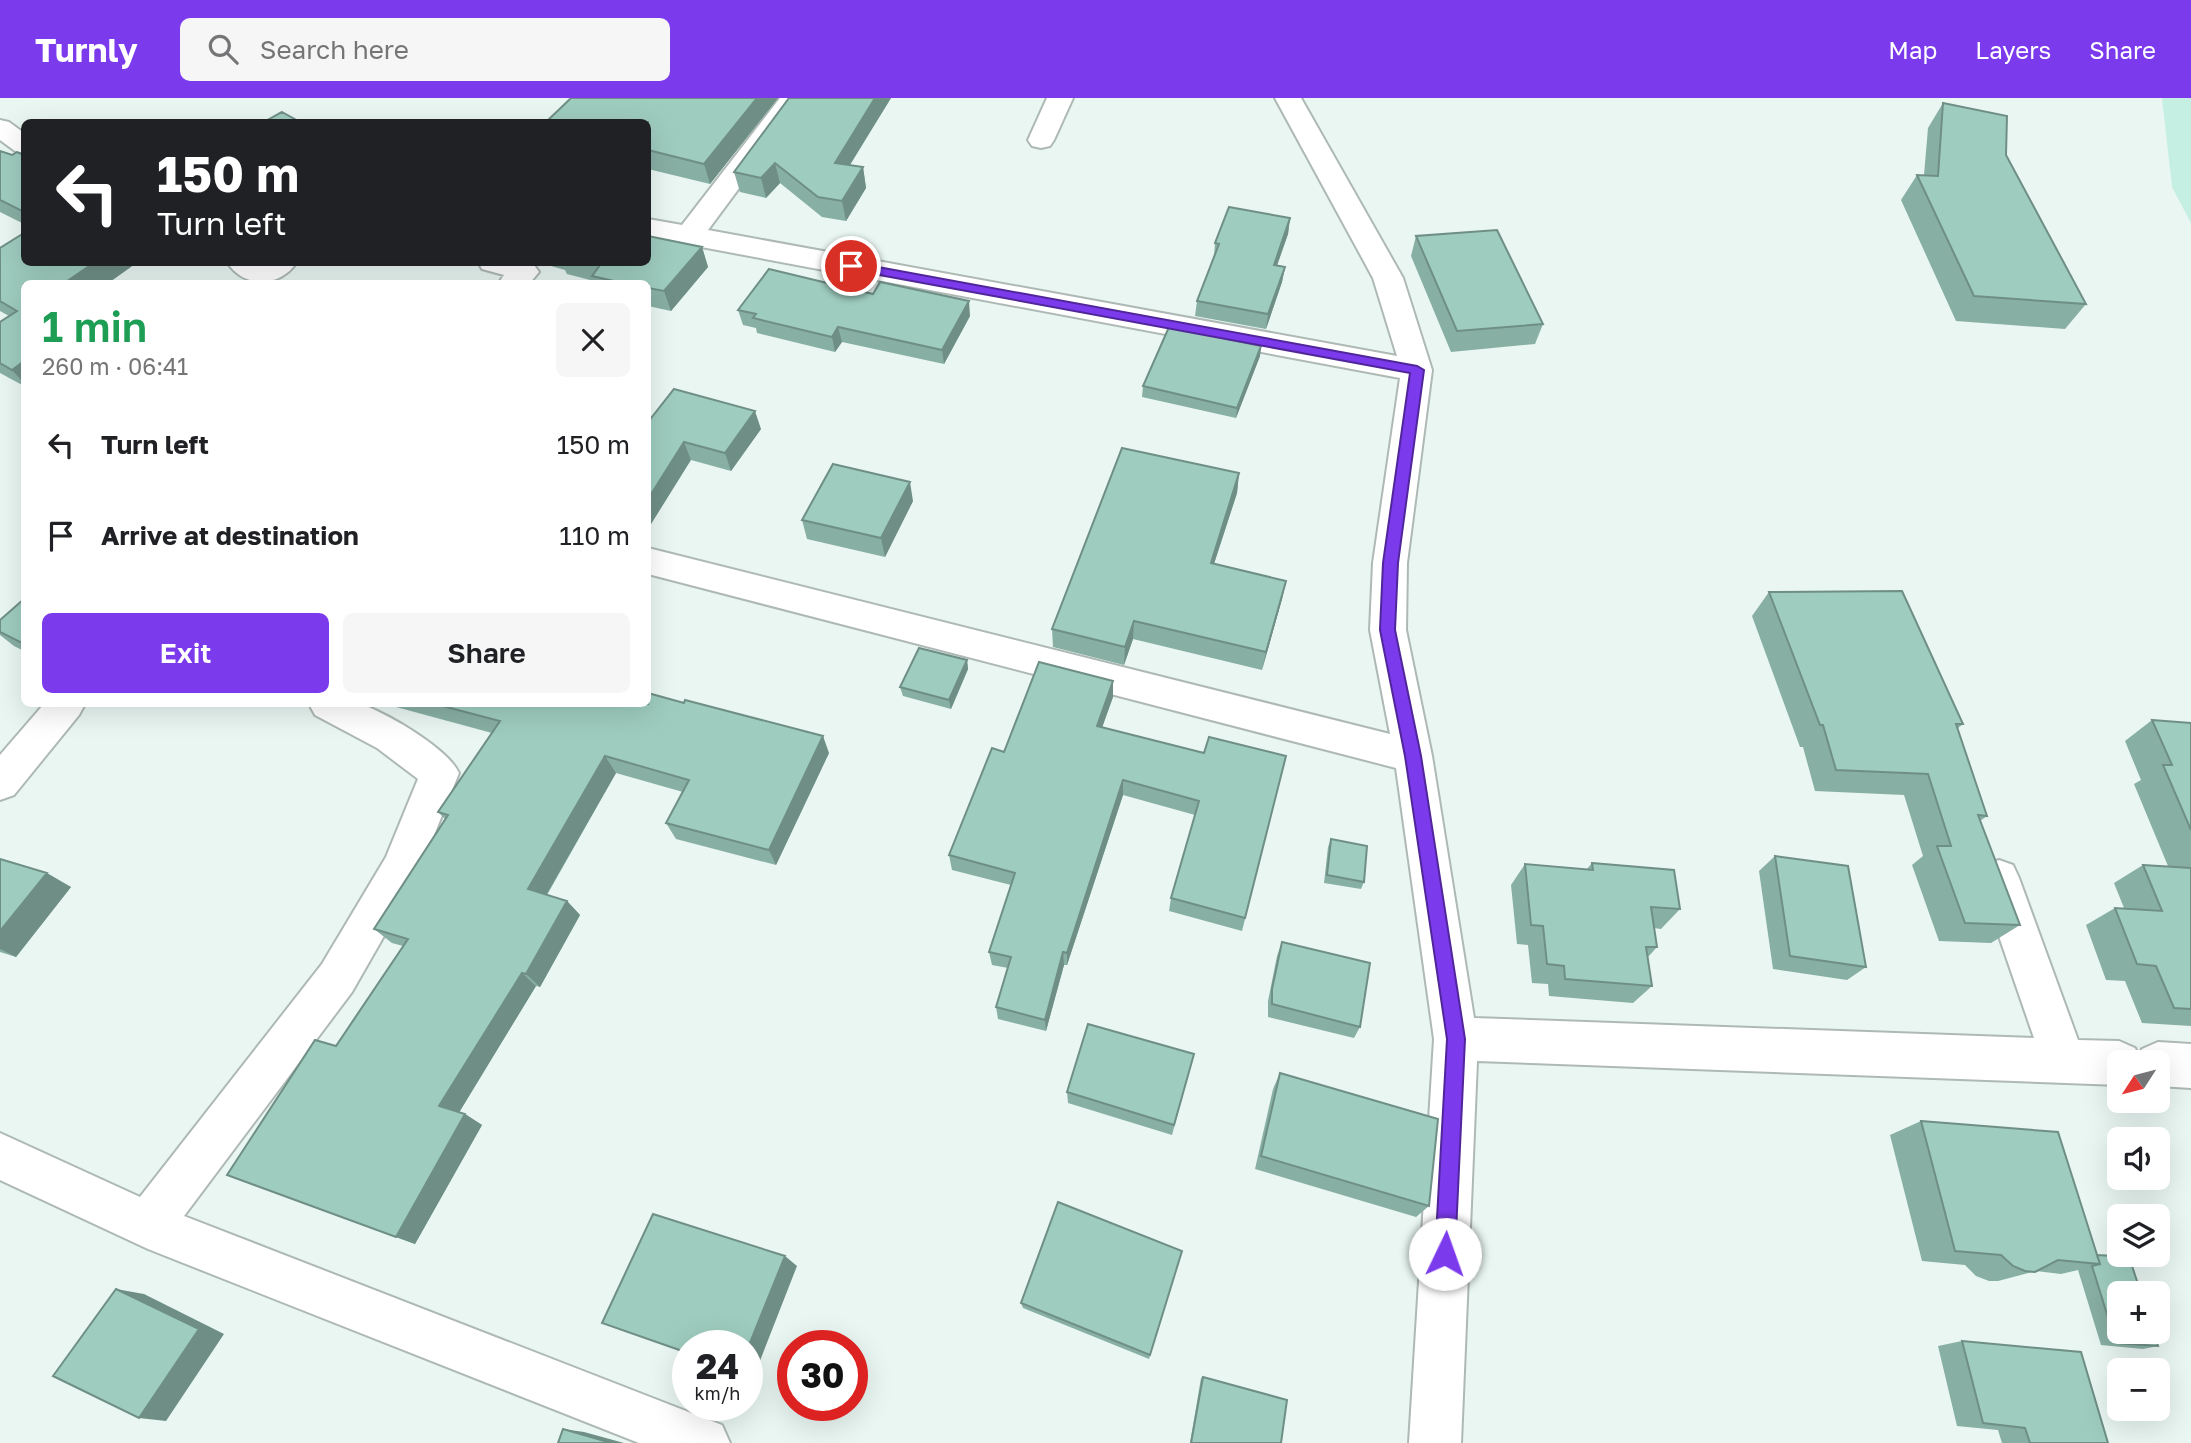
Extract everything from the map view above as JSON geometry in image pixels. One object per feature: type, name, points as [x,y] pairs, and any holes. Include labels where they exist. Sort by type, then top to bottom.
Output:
[{"type":"street","points":[[690,236],[793,98]]},
{"type":"street","points":[[1041,140],[1060,98]]},
{"type":"street","points":[[1288,98],[1388,278],[1417,370],[1390,563],[1388,630],[1413,756],[1456,1039],[1435,1443]]},
{"type":"street","points":[[0,128],[21,143]]},
{"type":"street","points":[[651,229],[1417,370]]},
{"type":"street","points":[[248,266],[265,275],[277,266]]},
{"type":"street","points":[[505,266],[524,272],[516,280]]},
{"type":"street","points":[[651,562],[1413,756]]},
{"type":"street","points":[[0,783],[63,707]]},
{"type":"street","points":[[148,1225],[337,978],[402,867],[440,774],[390,737],[334,707]]},
{"type":"street","points":[[1987,843],[2064,1061]]},
{"type":"street","points":[[1456,1039],[2107,1063]]},
{"type":"street","points":[[2170,1065],[2191,1066]]},
{"type":"street","points":[[0,1156],[148,1225],[672,1437]]},
{"type":"green space","points":[[2162,98],[2191,98],[2191,223],[2172,187]]},
{"type":"building","points":[[571,98],[757,98],[704,164],[651,151],[651,119],[549,119]]},
{"type":"building","points":[[789,98],[875,98],[835,163],[863,167],[842,201],[818,197],[775,163],[761,178],[734,172]]},
{"type":"building","points":[[1943,103],[2007,116],[2006,155],[2086,304],[1974,296],[1917,175],[1938,176]]},
{"type":"building","points":[[282,112],[295,119],[269,119]]},
{"type":"building","points":[[0,151],[12,155],[17,152],[21,154],[21,210],[0,200]]},
{"type":"building","points":[[1229,207],[1290,218],[1274,265],[1285,267],[1268,314],[1197,301],[1219,244],[1215,243]]},
{"type":"building","points":[[1497,230],[1543,324],[1457,331],[1416,236]]},
{"type":"building","points":[[21,235],[21,266],[89,266],[69,280],[21,280],[21,363],[12,370],[0,363],[0,322],[17,311],[0,301],[0,248]]},
{"type":"building","points":[[651,237],[702,247],[664,291],[651,289],[651,280],[610,280],[592,276],[599,266],[651,266]]},
{"type":"building","points":[[769,269],[873,294],[880,282],[969,301],[942,350],[838,327],[832,337],[753,318],[756,314],[738,310]]},
{"type":"building","points":[[1169,327],[1261,346],[1237,408],[1143,386]]},
{"type":"building","points":[[674,389],[755,411],[725,453],[684,442],[651,494],[651,418]]},
{"type":"building","points":[[1122,448],[1239,473],[1211,563],[1286,581],[1266,652],[1134,621],[1125,647],[1052,629]]},
{"type":"building","points":[[833,464],[910,482],[881,538],[802,520]]},
{"type":"building","points":[[1902,591],[1963,724],[1956,724],[1987,816],[1978,815],[2020,925],[1965,923],[1937,846],[1951,846],[1928,774],[1836,770],[1823,725],[1820,725],[1769,592]]},
{"type":"building","points":[[21,602],[21,642],[0,632],[0,620]]},
{"type":"building","points":[[919,648],[967,660],[949,700],[900,687]]},
{"type":"building","points":[[1039,662],[1113,681],[1097,726],[1204,753],[1209,737],[1286,756],[1245,918],[1171,898],[1199,801],[1123,780],[1067,953],[1063,952],[1045,1020],[996,1007],[1011,957],[989,952],[1015,873],[949,855],[992,748],[1004,752]]},
{"type":"building","points":[[651,694],[684,703],[685,700],[823,736],[769,850],[666,823],[689,780],[605,756],[528,889],[567,901],[526,974],[522,973],[439,1106],[465,1114],[396,1237],[227,1175],[315,1040],[336,1046],[408,939],[374,929],[448,815],[438,812],[500,721],[446,707],[651,707]]},
{"type":"building","points":[[2152,720],[2191,723],[2191,830],[2163,765],[2172,765]]},
{"type":"building","points":[[1331,839],[1367,846],[1364,882],[1327,875]]},
{"type":"building","points":[[1775,856],[1848,866],[1866,967],[1790,956]]},
{"type":"building","points":[[0,859],[47,873],[0,931]]},
{"type":"building","points":[[1592,863],[1674,870],[1680,909],[1651,907],[1657,947],[1646,947],[1652,986],[1565,979],[1564,966],[1547,964],[1543,926],[1531,925],[1525,864],[1593,870]]},
{"type":"building","points":[[2143,865],[2191,868],[2191,1009],[2174,1008],[2156,966],[2137,964],[2115,908],[2162,911]]},
{"type":"building","points":[[1282,942],[1370,963],[1360,1027],[1272,1004],[1272,989]]},
{"type":"building","points":[[1088,1024],[1194,1054],[1174,1125],[1067,1092]]},
{"type":"building","points":[[1280,1073],[1438,1119],[1429,1206],[1261,1156]]},
{"type":"building","points":[[1921,1121],[2058,1132],[2100,1264],[2058,1260],[2035,1272],[2013,1266],[2001,1255],[1955,1251]]},
{"type":"building","points":[[1058,1202],[1182,1251],[1150,1355],[1021,1303]]},
{"type":"building","points":[[653,1214],[785,1256],[755,1330],[672,1330],[672,1347],[602,1323]]},
{"type":"building","points":[[2097,1255],[2107,1256],[2107,1267],[2132,1267],[2137,1281],[2107,1281],[2107,1314],[2092,1266],[2100,1264]]},
{"type":"building","points":[[116,1289],[199,1329],[139,1418],[53,1376]]},
{"type":"building","points":[[1962,1341],[2081,1352],[2108,1443],[2030,1443],[2025,1428],[1983,1423]]},
{"type":"building","points":[[1203,1377],[1287,1400],[1281,1443],[1191,1443]]},
{"type":"building","points":[[563,1429],[608,1442],[608,1443],[558,1443]]},
{"type":"route","points":[[851,266],[1417,370],[1390,563],[1388,630],[1413,756],[1456,1039],[1445,1254]]}]
